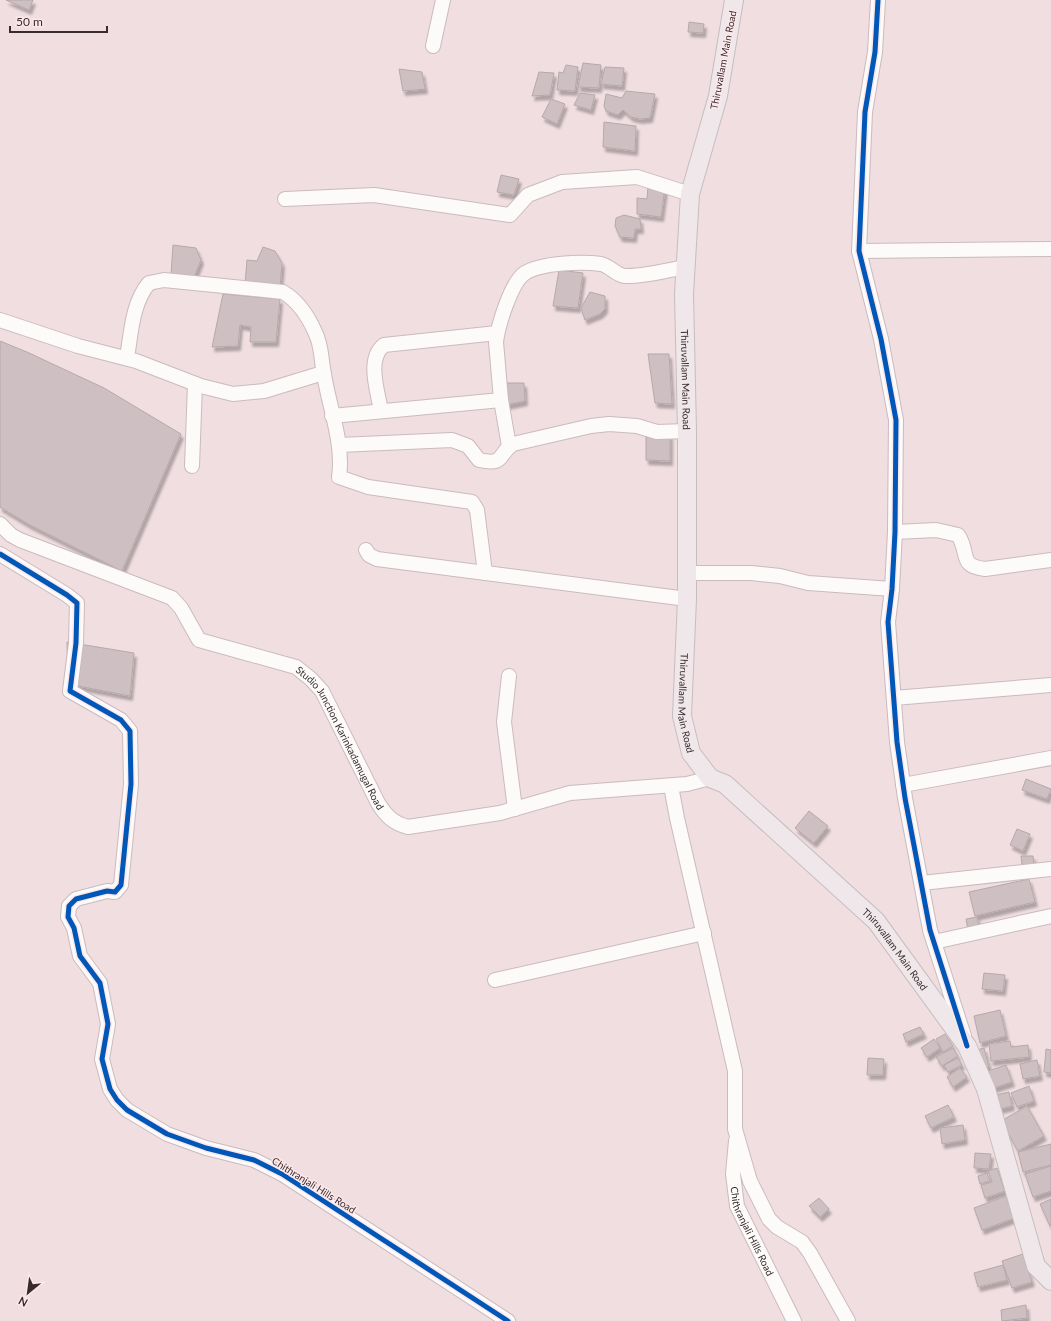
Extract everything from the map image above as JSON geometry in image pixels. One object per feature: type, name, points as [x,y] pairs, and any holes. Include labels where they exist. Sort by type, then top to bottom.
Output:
[{"type":"main road","name":"Thiruvallam Main Road","points":[[734,0],[718,96],[690,194],[684,294],[687,431],[687,599],[682,716],[691,753],[710,778],[725,784],[876,921],[967,1046],[986,1089],[1036,1266],[1051,1281]]},
{"type":"street","points":[[433,46],[443,0]]},
{"type":"street","points":[[878,0],[875,52],[865,112],[860,251],[881,339],[896,420],[895,532],[892,589],[888,622],[897,742],[903,784],[934,942],[967,1046]]},
{"type":"street","points":[[285,199],[374,195],[510,216],[528,195],[562,182],[637,177],[690,194]]},
{"type":"street","points":[[860,251],[1051,249]]},
{"type":"street","points":[[339,445],[452,440],[468,446],[479,460],[495,461],[501,459],[509,446],[501,400],[497,356],[497,333],[516,284],[525,273],[555,265],[602,264],[625,276],[686,267]]},
{"type":"street","points":[[126,358],[135,313],[140,297],[149,284],[164,280],[283,292],[291,297],[303,310],[316,332],[321,349],[323,373],[339,445],[340,477],[368,487],[472,502],[477,510],[485,573]]},
{"type":"street","points":[[0,320],[78,346],[126,358],[195,384],[233,394],[264,391],[323,373]]},
{"type":"street","points":[[381,411],[374,364],[380,349],[384,346],[497,333]]},
{"type":"street","points":[[192,466],[195,384]]},
{"type":"street","points":[[332,416],[501,400]]},
{"type":"street","points":[[509,446],[561,432],[609,424],[637,426],[657,432],[687,431]]},
{"type":"street","name":"Studio Junction Karinkadamugal Road","points":[[0,524],[11,535],[20,540],[172,598],[181,608],[199,640],[296,667],[322,691],[378,803],[386,816],[397,824],[408,827],[500,813],[570,793],[671,786],[687,784],[710,778]]},
{"type":"street","points":[[895,532],[936,530],[958,535],[962,542],[966,558],[970,565],[976,568],[985,569],[1051,560]]},
{"type":"street","points":[[366,550],[369,555],[377,559],[687,599]]},
{"type":"street","name":"Chithranjali Hills Road","points":[[0,554],[67,595],[77,603],[76,643],[70,691],[121,720],[130,731],[131,784],[121,885],[114,892],[107,891],[76,899],[69,906],[68,917],[74,928],[80,956],[100,983],[103,994],[104,1010],[108,1024],[102,1059],[107,1082],[117,1100],[127,1110],[167,1134],[206,1148],[254,1160],[282,1174],[508,1321]]},
{"type":"street","points":[[687,573],[751,572],[780,576],[808,583],[892,589]]},
{"type":"street","points":[[509,676],[504,722],[515,809]]},
{"type":"street","points":[[894,698],[1051,685]]},
{"type":"street","points":[[903,784],[1051,758]]},
{"type":"street","points":[[671,786],[735,1071],[737,1134],[750,1181],[769,1219],[777,1227],[802,1242],[810,1253],[848,1321]]},
{"type":"street","points":[[922,883],[1051,869]]},
{"type":"street","points":[[934,942],[1051,916]]},
{"type":"street","points":[[495,980],[704,933]]},
{"type":"street","name":"Chithranjali Hills Road","points":[[737,1134],[733,1174],[737,1206],[794,1321]]},
{"type":"building","points":[[6,0],[33,0],[29,10]]},
{"type":"building","points":[[689,22],[704,24],[703,33],[688,32]]},
{"type":"building","points":[[583,63],[601,65],[599,88],[578,87]]},
{"type":"building","points":[[566,65],[578,67],[575,91],[557,90],[559,72],[563,73]]},
{"type":"building","points":[[605,67],[624,68],[622,86],[601,84]]},
{"type":"building","points":[[399,69],[422,72],[425,89],[403,91]]},
{"type":"building","points":[[539,72],[554,73],[550,95],[532,96]]},
{"type":"building","points":[[626,91],[655,94],[650,118],[640,119],[631,117],[623,110],[618,115],[606,111],[604,106],[606,94],[622,98]]},
{"type":"building","points":[[580,93],[595,95],[591,110],[574,105]]},
{"type":"building","points":[[551,99],[565,104],[557,124],[542,117]]},
{"type":"building","points":[[604,122],[636,126],[635,151],[603,147]]},
{"type":"building","points":[[501,175],[519,179],[514,195],[497,192]]},
{"type":"building","points":[[648,186],[665,188],[661,217],[637,214],[637,198],[647,199]]},
{"type":"building","points":[[624,215],[640,219],[641,229],[635,229],[634,238],[620,237],[615,226],[616,218]]},
{"type":"building","points":[[173,245],[196,248],[201,260],[194,277],[171,275]]},
{"type":"building","points":[[263,247],[275,251],[282,263],[280,287],[245,284],[247,260],[257,261]]},
{"type":"building","points":[[559,270],[583,273],[578,308],[553,306]]},
{"type":"building","points":[[590,292],[605,296],[605,309],[600,314],[585,320],[581,308]]},
{"type":"building","points":[[223,294],[280,299],[276,342],[250,342],[251,327],[240,325],[238,346],[212,347]]},
{"type":"building","points":[[0,341],[104,388],[181,434],[122,571],[28,524],[0,507]]},
{"type":"building","points":[[648,354],[669,354],[672,404],[655,403]]},
{"type":"building","points":[[504,383],[524,383],[525,401],[506,405]]},
{"type":"building","points":[[646,434],[670,435],[670,461],[646,460]]},
{"type":"building","points":[[67,642],[134,653],[130,696],[68,684]]},
{"type":"building","points":[[1026,779],[1051,789],[1047,799],[1022,790]]},
{"type":"building","points":[[809,811],[828,826],[814,843],[795,828]]},
{"type":"building","points":[[1017,829],[1030,834],[1023,851],[1010,845]]},
{"type":"building","points":[[1021,856],[1033,856],[1034,864],[1022,865]]},
{"type":"building","points":[[1029,879],[1035,902],[975,916],[969,892]]},
{"type":"building","points":[[977,917],[979,928],[968,930],[966,919]]},
{"type":"building","points":[[984,973],[1005,975],[1003,991],[982,989]]},
{"type":"building","points":[[1000,1010],[1006,1036],[980,1043],[974,1016]]},
{"type":"building","points":[[920,1027],[924,1034],[906,1042],[903,1034]]},
{"type":"building","points":[[945,1034],[953,1046],[943,1052],[936,1039]]},
{"type":"building","points":[[934,1039],[940,1048],[927,1057],[921,1048]]},
{"type":"building","points":[[1010,1041],[1011,1047],[1028,1045],[1029,1057],[991,1061],[989,1044]]},
{"type":"building","points":[[953,1048],[958,1056],[942,1066],[936,1057]]},
{"type":"building","points":[[984,1048],[989,1067],[982,1069],[977,1050]]},
{"type":"building","points":[[1046,1049],[1051,1050],[1051,1073],[1044,1072]]},
{"type":"building","points":[[868,1058],[884,1059],[883,1075],[867,1075]]},
{"type":"building","points":[[958,1058],[962,1065],[948,1072],[944,1065]]},
{"type":"building","points":[[1037,1060],[1040,1076],[1023,1079],[1020,1064]]},
{"type":"building","points":[[1006,1065],[1012,1082],[991,1089],[985,1072]]},
{"type":"building","points":[[960,1068],[967,1077],[953,1087],[947,1077]]},
{"type":"building","points":[[1029,1086],[1034,1101],[1017,1107],[1011,1093]]},
{"type":"building","points":[[1009,1092],[1012,1106],[1000,1109],[996,1095]]},
{"type":"building","points":[[948,1105],[954,1117],[931,1128],[925,1116]]},
{"type":"building","points":[[1027,1106],[1044,1136],[1018,1151],[1001,1121]]},
{"type":"building","points":[[963,1125],[965,1140],[942,1144],[940,1128]]},
{"type":"building","points":[[1051,1144],[1051,1165],[1023,1172],[1018,1152]]},
{"type":"building","points":[[975,1153],[991,1154],[989,1169],[974,1168]]},
{"type":"building","points":[[1051,1166],[1051,1191],[1033,1197],[1025,1174]]},
{"type":"building","points":[[997,1168],[1005,1191],[985,1198],[981,1185],[992,1182],[988,1171]]},
{"type":"building","points":[[987,1173],[990,1181],[980,1184],[978,1176]]},
{"type":"building","points":[[1006,1196],[1015,1218],[982,1230],[974,1208]]},
{"type":"building","points":[[819,1198],[829,1209],[820,1217],[809,1206]]},
{"type":"building","points":[[1051,1199],[1051,1226],[1050,1226],[1040,1204]]},
{"type":"building","points":[[1023,1254],[1032,1282],[1012,1288],[1002,1261]]},
{"type":"building","points":[[1003,1265],[1007,1280],[978,1287],[974,1273]]},
{"type":"building","points":[[1026,1305],[1027,1318],[1002,1321],[1001,1310]]},
{"type":"cycle path","points":[[878,0],[875,52],[865,112],[859,251],[881,339],[896,420],[895,532],[892,589],[888,622],[897,742],[905,798],[930,930],[967,1046]]},
{"type":"cycle path","points":[[0,554],[67,595],[77,603],[76,643],[70,691],[121,720],[130,731],[131,784],[121,885],[115,892],[107,891],[76,899],[69,906],[68,917],[74,928],[80,956],[100,983],[108,1024],[102,1059],[110,1089],[117,1100],[127,1110],[167,1134],[206,1148],[254,1160],[282,1174],[508,1321]]}]
